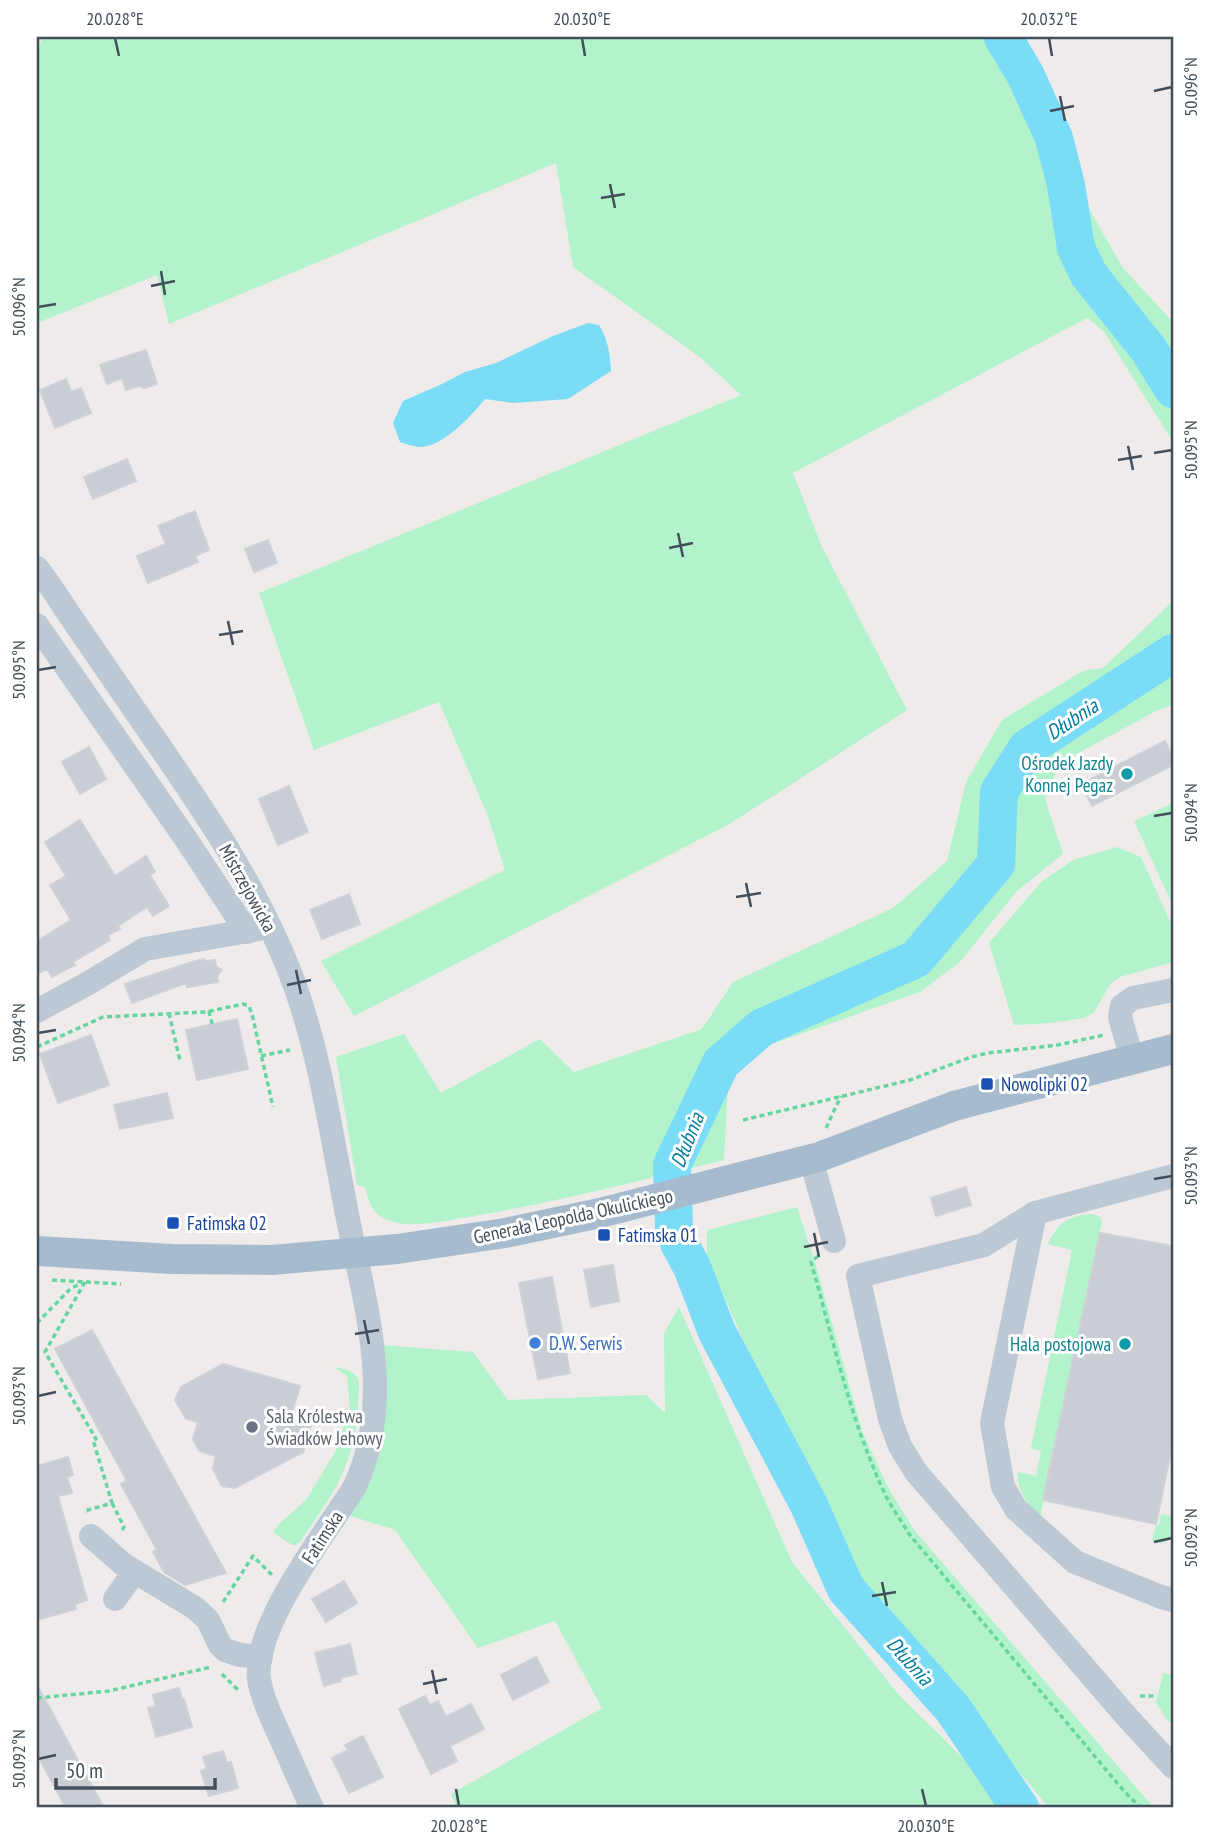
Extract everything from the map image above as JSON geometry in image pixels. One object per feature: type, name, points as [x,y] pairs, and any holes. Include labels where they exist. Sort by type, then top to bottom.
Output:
[{"type":"main road","name":"Generała Leopolda Okulickiego","points":[[37,1251],[122,1257],[272,1260],[355,1254],[505,1233],[635,1204],[811,1158],[954,1106],[1173,1049]]},
{"type":"street","name":"Mistrzejowicka","points":[[37,568],[241,871],[259,929],[290,974],[307,1025],[355,1254]]},
{"type":"street","points":[[37,625],[186,839],[259,929]]},
{"type":"street","points":[[37,1011],[145,949],[259,929]]},
{"type":"street","points":[[1132,1059],[1120,1017],[1122,1006],[1133,998],[1173,990]]},
{"type":"street","points":[[811,1158],[834,1241]]},
{"type":"street","points":[[1173,1177],[1035,1213],[984,1245],[858,1276],[890,1419],[900,1446],[916,1472],[1173,1767]]},
{"type":"street","points":[[1035,1213],[992,1423],[1003,1487],[1016,1509],[1075,1562],[1173,1600]]},
{"type":"street","name":"Fatimska","points":[[312,1808],[263,1695],[260,1680],[261,1657],[265,1639],[283,1599],[354,1488],[370,1444],[376,1399],[375,1360],[355,1254]]},
{"type":"street","points":[[91,1536],[134,1572],[195,1608],[208,1620],[225,1650],[261,1657]]},
{"type":"street","points":[[115,1599],[134,1572]]},
{"type":"path","points":[[37,1047],[103,1017],[209,1011],[243,1004],[249,1006],[273,1107]]},
{"type":"path","points":[[209,1011],[212,1024]]},
{"type":"path","points":[[169,1013],[180,1061]]},
{"type":"path","points":[[743,1120],[911,1080],[971,1057],[1058,1045],[1111,1032]]},
{"type":"path","points":[[261,1056],[296,1049]]},
{"type":"path","points":[[814,1259],[811,1262],[853,1410],[886,1496],[918,1545],[1123,1790],[1142,1808]]},
{"type":"path","points":[[37,1323],[71,1288],[85,1282],[45,1352],[96,1439],[93,1440],[111,1503],[124,1527],[122,1529]]},
{"type":"path","points":[[91,1536],[85,1511],[111,1503]]},
{"type":"path","points":[[208,1620],[220,1607],[253,1556],[277,1581]]},
{"type":"path","points":[[37,1698],[109,1691],[214,1666],[243,1693]]},
{"type":"path","points":[[1133,1696],[1155,1696]]},
{"type":"green space","points":[[42,37],[985,37],[1123,268],[1173,322],[1173,442],[1105,333],[1087,318],[793,473],[822,547],[907,710],[728,825],[354,1016],[321,961],[505,870],[487,814],[439,702],[314,750],[259,593],[741,395],[701,358],[573,267],[556,163],[169,324],[157,275],[37,323],[37,56]]},
{"type":"green space","points":[[1173,601],[1173,705],[1158,710],[1060,763],[1045,799],[1063,854],[1016,892],[960,962],[920,992],[749,1052],[728,1083],[724,1160],[568,1197],[436,1223],[398,1223],[375,1211],[365,1187],[357,1185],[336,1057],[404,1034],[441,1093],[540,1039],[574,1072],[702,1029],[733,982],[893,908],[947,861],[966,782],[1002,720],[1083,671],[1103,668]]},
{"type":"green space","points":[[1173,803],[1173,906],[1134,821]]},
{"type":"green space","points":[[1117,847],[1141,857],[1173,928],[1173,962],[1120,977],[1111,983],[1094,1012],[1084,1018],[1014,1025],[989,943],[1041,882],[1073,860]]},
{"type":"green space","points":[[797,1207],[863,1434],[891,1493],[915,1531],[1154,1808],[1049,1808],[863,1582],[781,1422],[707,1256],[707,1230]]},
{"type":"green space","points":[[1093,1214],[1100,1217],[1102,1222],[1040,1518],[1021,1491],[1018,1472],[1036,1476],[1041,1451],[1031,1448],[1072,1250],[1048,1244],[1065,1221]]},
{"type":"green space","points":[[679,1307],[792,1562],[899,1695],[969,1764],[1000,1808],[457,1808],[451,1794],[602,1708],[555,1621],[478,1648],[395,1530],[351,1516],[369,1479],[381,1345],[473,1352],[508,1400],[646,1395],[665,1413],[664,1333]]},
{"type":"green space","points":[[333,1366],[352,1373],[359,1382],[354,1439],[334,1490],[300,1542],[292,1545],[273,1532],[306,1500],[335,1452],[350,1409],[347,1376]]},
{"type":"green space","points":[[1161,1514],[1173,1516],[1170,1537],[1164,1543],[1152,1541]]},
{"type":"green space","points":[[1163,1673],[1173,1675],[1173,1726],[1156,1703]]},
{"type":"water","points":[[588,323],[599,325],[602,331],[608,347],[611,371],[568,399],[513,403],[485,399],[465,421],[440,441],[422,447],[400,442],[393,423],[403,401],[465,372],[496,363]]},
{"type":"building","points":[[146,350],[157,384],[126,390],[122,378],[107,384],[100,365]]},
{"type":"building","points":[[66,379],[71,392],[81,388],[91,413],[55,428],[40,390]]},
{"type":"building","points":[[127,459],[136,481],[93,499],[84,477]]},
{"type":"building","points":[[195,511],[209,550],[195,556],[198,562],[148,583],[137,556],[166,544],[158,526]]},
{"type":"building","points":[[268,540],[277,563],[254,572],[245,549]]},
{"type":"building","name":"Ośrodek Jazdy Konnej Pegaz","points":[[1165,741],[1173,758],[1173,765],[1092,806],[1081,784]]},
{"type":"building","points":[[89,747],[106,779],[80,794],[62,762]]},
{"type":"building","points":[[289,786],[308,832],[278,845],[259,799]]},
{"type":"building","points":[[80,820],[115,876],[146,856],[155,872],[150,875],[169,906],[153,916],[147,907],[118,926],[120,929],[108,935],[110,940],[73,962],[75,965],[52,977],[47,969],[37,974],[37,941],[71,920],[50,885],[66,876],[45,842]]},
{"type":"building","points":[[349,894],[360,924],[322,939],[310,910]]},
{"type":"building","points":[[204,959],[215,960],[216,966],[222,970],[217,976],[218,982],[187,987],[186,983],[132,1003],[125,984]]},
{"type":"building","points":[[237,1019],[248,1069],[197,1080],[186,1030]]},
{"type":"building","points":[[91,1035],[109,1085],[58,1103],[40,1054]]},
{"type":"building","points":[[167,1093],[173,1118],[120,1129],[114,1105]]},
{"type":"building","points":[[966,1187],[971,1205],[936,1216],[931,1198]]},
{"type":"building","name":"Hala postojowa","points":[[1100,1233],[1173,1246],[1173,1441],[1156,1524],[1043,1500]]},
{"type":"building","points":[[613,1265],[619,1301],[591,1307],[584,1270]]},
{"type":"building","points":[[552,1277],[570,1373],[538,1379],[519,1283]]},
{"type":"building","points":[[92,1330],[226,1573],[185,1585],[164,1572],[153,1552],[157,1550],[121,1484],[127,1481],[55,1349]]},
{"type":"building","name":"Sala Królestwa Świadków Jehowy","points":[[223,1364],[300,1386],[290,1419],[311,1425],[303,1452],[235,1488],[222,1486],[213,1469],[216,1456],[199,1451],[193,1439],[198,1422],[186,1419],[175,1400],[181,1387]]},
{"type":"building","points":[[68,1457],[73,1475],[67,1477],[72,1493],[58,1496],[87,1600],[75,1604],[76,1609],[37,1620],[37,1466]]},
{"type":"building","points":[[344,1581],[357,1603],[326,1622],[312,1599]]},
{"type":"building","points":[[350,1644],[357,1674],[324,1686],[315,1653]]},
{"type":"building","points":[[536,1657],[549,1682],[513,1700],[501,1675]]},
{"type":"building","points":[[37,1685],[104,1808],[66,1808],[37,1754]]},
{"type":"building","points":[[179,1688],[192,1727],[156,1737],[148,1708],[156,1706],[153,1695]]},
{"type":"building","points":[[425,1696],[430,1705],[438,1701],[446,1717],[471,1704],[484,1729],[450,1746],[457,1761],[431,1774],[399,1709]]},
{"type":"building","points":[[363,1736],[383,1777],[349,1793],[332,1758],[348,1750],[345,1745]]},
{"type":"building","points":[[223,1751],[227,1763],[231,1762],[238,1788],[209,1796],[201,1771],[207,1769],[203,1757]]},
{"type":"waterway","name":"Dłubnia","points":[[1003,37],[1026,76],[1054,138],[1066,185],[1076,248],[1089,275],[1149,350],[1173,389]]},
{"type":"waterway","name":"Dłubnia","points":[[1020,1808],[953,1709],[846,1589],[809,1505],[717,1332],[692,1267],[679,1243],[674,1226],[672,1165],[721,1063],[761,1028],[916,959],[996,864],[999,792],[1027,748],[1173,653]]},
{"type":"place","name":"Ośrodek Jazdy Konnej Pegaz","points":[[1127,774]]},
{"type":"place","name":"Nowolipki 02","points":[[987,1084]]},
{"type":"place","name":"Fatimska 02","points":[[173,1223]]},
{"type":"place","name":"Fatimska 01","points":[[604,1235]]},
{"type":"place","name":"D.W. Serwis","points":[[535,1343]]},
{"type":"place","name":"Hala postojowa","points":[[1125,1344]]},
{"type":"place","name":"Sala Królestwa Świadków Jehowy","points":[[252,1427]]}]
